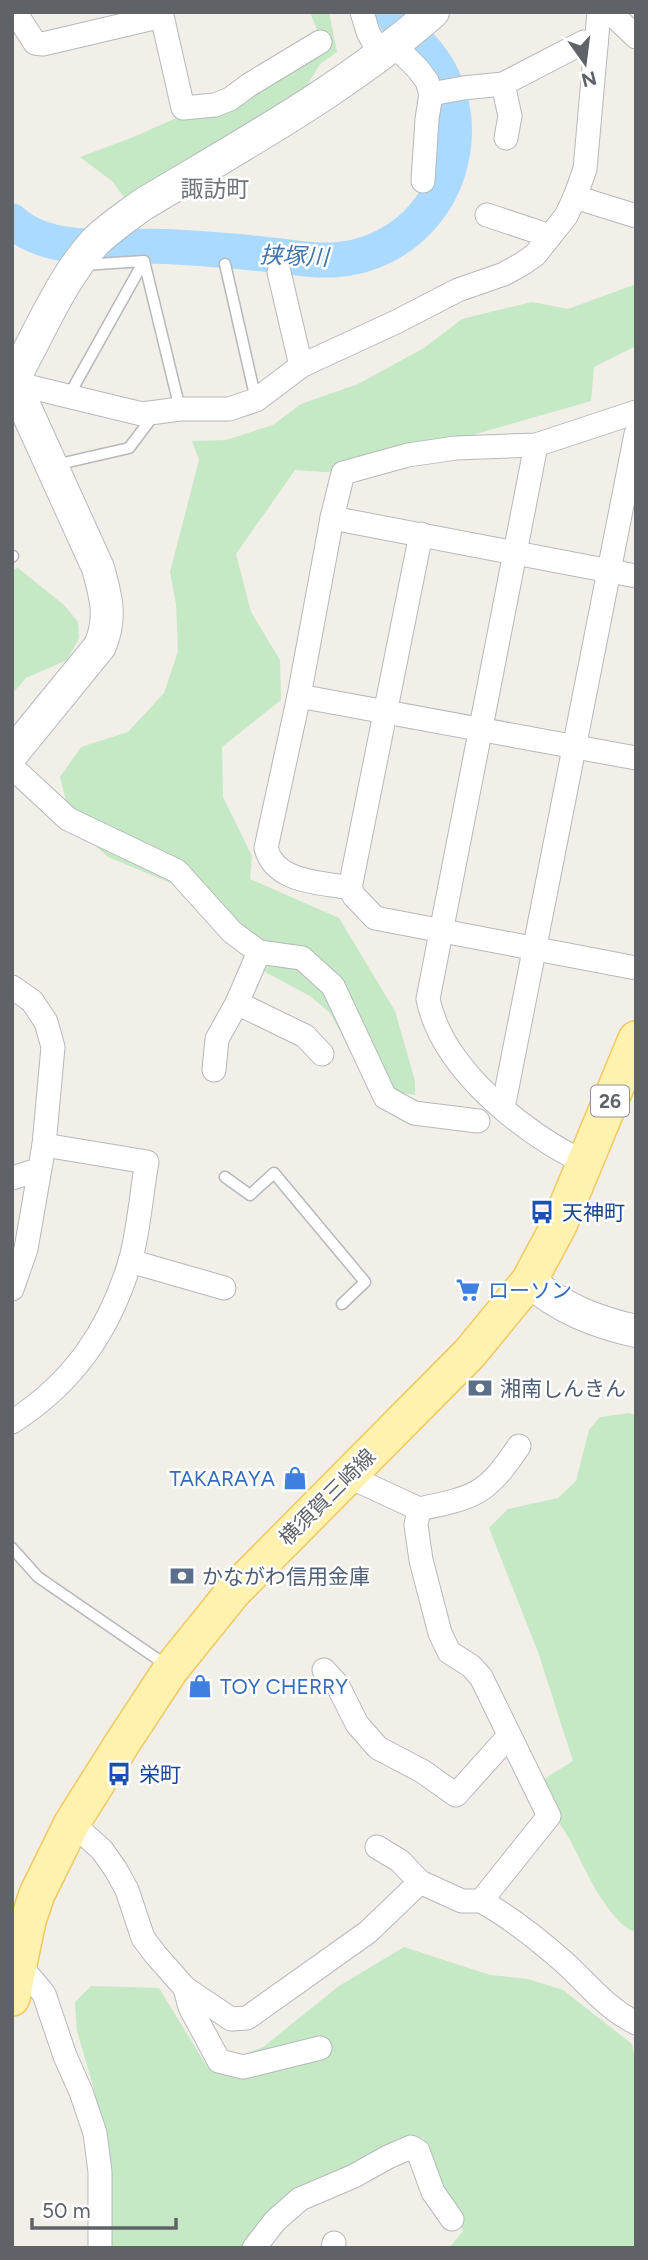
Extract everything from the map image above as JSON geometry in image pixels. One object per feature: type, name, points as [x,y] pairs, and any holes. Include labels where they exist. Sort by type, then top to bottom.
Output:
[{"type":"main road","name":"横須賀三崎線","points":[[12,1998],[19,1964],[20,1918],[72,1823],[171,1669],[249,1574],[470,1353],[529,1281],[559,1225],[586,1164],[636,1039]]},
{"type":"street","points":[[15,12],[35,43],[44,44],[162,16],[183,108],[215,105],[230,99],[320,42]]},
{"type":"street","points":[[362,12],[368,32],[405,36]]},
{"type":"street","points":[[16,379],[68,397],[142,414],[180,409],[229,409],[256,400],[301,366],[375,330],[396,323],[458,290],[504,274],[522,264],[535,255],[566,216],[576,197],[585,169],[589,148],[599,12]]},
{"type":"street","points":[[610,12],[636,37]]},
{"type":"street","points":[[405,36],[418,69],[427,81],[441,92],[503,84],[584,42],[596,44]]},
{"type":"street","points":[[12,754],[100,646],[108,629],[105,592],[98,568],[24,405],[16,379],[38,334],[88,252],[142,205],[300,110],[405,36]]},
{"type":"street","points":[[503,84],[510,116],[506,138]]},
{"type":"street","points":[[423,181],[426,119],[441,92]]},
{"type":"street","points":[[576,197],[636,216]]},
{"type":"street","points":[[487,215],[550,236]]},
{"type":"street","points":[[279,272],[301,366]]},
{"type":"street","points":[[350,888],[286,875],[269,859],[267,848],[343,473],[408,455],[536,444],[636,412]]},
{"type":"street","points":[[503,1108],[636,434]]},
{"type":"street","points":[[536,444],[428,999],[432,1018],[455,1059],[489,1097],[558,1151],[586,1164]]},
{"type":"street","points":[[332,517],[636,576]]},
{"type":"street","points":[[421,534],[350,888],[375,918],[636,968]]},
{"type":"street","points":[[299,696],[636,758]]},
{"type":"street","points":[[12,767],[68,819],[177,871],[232,932],[259,952],[302,958],[333,986],[385,1097],[414,1113],[478,1121]]},
{"type":"street","points":[[214,1070],[217,1039],[237,1003],[259,952]]},
{"type":"street","points":[[12,987],[32,1002],[46,1022],[53,1047],[44,1145],[26,1249],[12,1289]]},
{"type":"street","points":[[237,1003],[305,1035],[322,1054]]},
{"type":"street","points":[[12,1422],[41,1404],[83,1359],[108,1317],[130,1261],[147,1162],[44,1145]]},
{"type":"street","points":[[12,1178],[38,1170]]},
{"type":"street","points":[[130,1261],[224,1288]]},
{"type":"street","points":[[529,1281],[548,1297],[588,1318],[636,1331]]},
{"type":"street","points":[[348,1476],[419,1509],[464,1499],[486,1488],[503,1470],[519,1446]]},
{"type":"street","points":[[419,1509],[416,1525],[421,1560],[440,1633],[449,1652],[471,1666],[481,1677],[508,1737],[549,1816],[481,1901]]},
{"type":"street","points":[[324,1671],[338,1684],[357,1724],[378,1748],[422,1772],[456,1795],[508,1737]]},
{"type":"street","points":[[72,1823],[102,1850],[116,1870],[127,1890],[143,1938],[185,1987],[231,2019],[247,2018],[368,1932],[420,1882]]},
{"type":"street","points":[[377,1847],[400,1861],[420,1882],[461,1900],[481,1901],[505,1914],[564,1963],[615,2012],[636,2023]]},
{"type":"street","points":[[19,1964],[44,1994],[95,2133],[100,2172],[100,2248]]},
{"type":"street","points":[[185,1987],[190,2007],[219,2061],[243,2067],[320,2048]]},
{"type":"street","points":[[254,2248],[275,2221],[300,2199],[411,2147],[418,2151],[433,2192],[452,2219]]},
{"type":"lane","points":[[88,252],[144,261]]},
{"type":"lane","points":[[68,397],[144,261]]},
{"type":"lane","points":[[144,261],[180,409]]},
{"type":"lane","points":[[225,264],[256,400]]},
{"type":"lane","points":[[52,466],[129,448],[155,414]]},
{"type":"lane","points":[[225,1177],[250,1195],[274,1173],[365,1282],[342,1304]]},
{"type":"lane","points":[[12,1549],[38,1577],[171,1669]]},
{"type":"green space","points":[[310,12],[329,12],[337,52],[320,64],[299,99],[129,204],[112,181],[80,157],[181,116],[226,114],[251,86],[322,43]]},
{"type":"green space","points":[[636,284],[636,346],[594,367],[591,401],[476,434],[369,475],[295,470],[236,554],[251,612],[280,660],[281,700],[222,747],[223,797],[252,856],[250,879],[339,918],[395,1011],[415,1081],[415,1095],[371,1088],[330,1013],[310,996],[267,973],[235,947],[178,886],[108,857],[72,825],[60,777],[81,747],[128,732],[164,693],[178,651],[176,604],[170,572],[199,460],[192,441],[226,440],[273,425],[301,404],[358,384],[424,348],[462,319],[532,302],[568,309]]},
{"type":"green space","points":[[18,568],[64,605],[78,622],[79,638],[67,660],[26,678],[12,694],[12,570]]},
{"type":"green space","points":[[630,1413],[636,1416],[636,1932],[626,1927],[607,1906],[566,1833],[533,1786],[573,1761],[538,1652],[489,1528],[508,1509],[558,1498],[576,1481],[589,1430],[600,1417]]},
{"type":"green space","points":[[404,1947],[490,1975],[528,1979],[563,1990],[632,2044],[636,2064],[636,2248],[449,2248],[463,2231],[423,2138],[334,2172],[259,2222],[252,2248],[107,2248],[94,2089],[77,2031],[75,2002],[91,1986],[159,1988],[208,2068],[263,2047],[339,1986]]},
{"type":"waterway","name":"挟塚川","points":[[12,221],[28,233],[47,240],[90,246],[176,247],[326,260],[361,256],[385,246],[406,232],[424,215],[438,194],[448,171],[454,146],[454,119],[443,78],[433,60],[400,25],[392,12]]},
{"type":"place","name":"天神町","points":[[542,1212]]},
{"type":"place","name":"ローソン","points":[[468,1290]]},
{"type":"place","name":"湘南しんきん","points":[[480,1388]]},
{"type":"place","name":"TAKARAYA","points":[[295,1478]]},
{"type":"place","name":"かながわ信用金庫","points":[[182,1576]]},
{"type":"place","name":"TOY CHERRY","points":[[200,1686]]},
{"type":"place","name":"栄町","points":[[119,1774]]},
{"type":"district","name":"諏訪町","points":[[215,189]]}]
